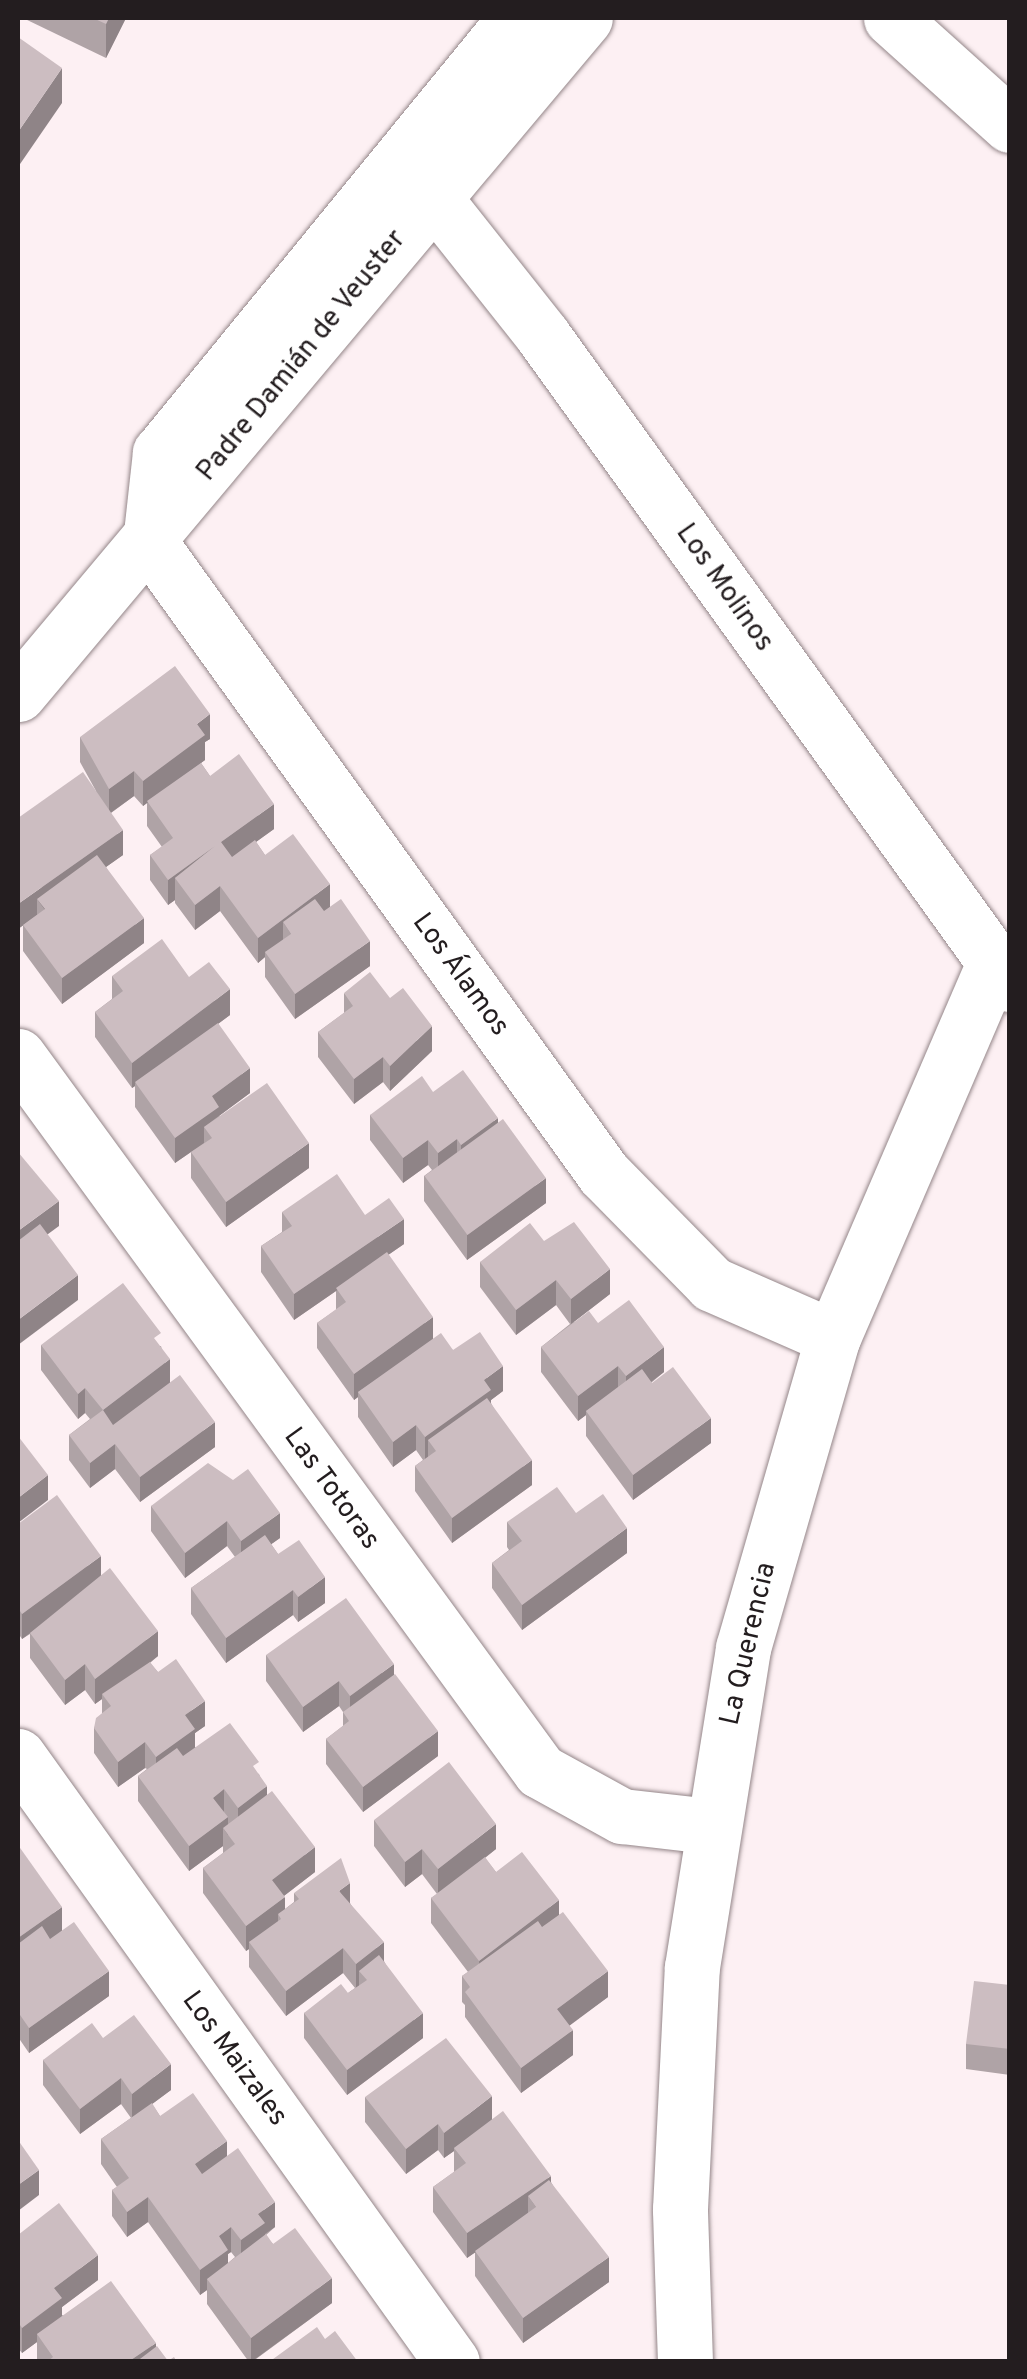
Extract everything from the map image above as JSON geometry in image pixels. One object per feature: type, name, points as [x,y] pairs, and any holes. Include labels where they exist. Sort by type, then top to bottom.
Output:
[{"type":"street","points":[[150,542],[160,453],[500,37],[532,18]]},
{"type":"street","name":"Padre Damián de Veuster","points":[[18,694],[150,542],[432,196],[585,18]]},
{"type":"street","points":[[891,18],[1010,125]]},
{"type":"street","name":"Los Molinos","points":[[432,196],[543,336],[1002,975]]},
{"type":"street","name":"Los Álamos","points":[[150,542],[604,1174],[712,1284],[833,1337]]},
{"type":"street","name":"La Querencia","points":[[685,2362],[682,2172],[692,1967],[710,1826],[743,1648],[833,1337],[1002,975]]},
{"type":"street","name":"Las Totoras","points":[[18,1056],[540,1771],[622,1816],[710,1826]]},
{"type":"street","name":"Los Maizales","points":[[18,1756],[452,2362]]},
{"type":"building","points":[[18,37],[62,68],[18,132]]},
{"type":"building","points":[[175,666],[210,714],[197,724],[205,735],[143,781],[134,771],[109,789],[80,737]]},
{"type":"building","points":[[239,754],[274,804],[221,842],[232,857],[255,840],[265,855],[293,834],[330,884],[258,938],[220,886],[195,905],[175,878],[215,846],[168,880],[150,855],[173,838],[147,801],[201,763],[210,776]]},
{"type":"building","points":[[83,772],[123,830],[18,904],[18,818]]},
{"type":"building","points":[[97,855],[144,918],[62,978],[23,925],[45,909],[37,899]]},
{"type":"building","points":[[315,899],[324,911],[341,899],[370,941],[295,994],[265,952],[291,934],[283,922]]},
{"type":"building","points":[[162,939],[189,977],[209,962],[230,989],[132,1063],[95,1012],[123,991],[112,976]]},
{"type":"building","points":[[370,972],[390,998],[403,988],[432,1026],[390,1066],[383,1057],[354,1079],[318,1032],[353,1006],[344,993]]},
{"type":"building","points":[[218,1023],[250,1068],[212,1096],[219,1107],[175,1138],[135,1082]]},
{"type":"building","points":[[463,1070],[498,1118],[461,1145],[457,1139],[438,1153],[428,1140],[403,1158],[370,1115],[422,1076],[433,1092]]},
{"type":"building","points":[[267,1083],[309,1143],[226,1202],[191,1152],[212,1138],[204,1127]]},
{"type":"building","points":[[503,1119],[546,1178],[467,1235],[425,1176]]},
{"type":"building","points":[[18,1152],[59,1201],[18,1231]]},
{"type":"building","points":[[337,1174],[365,1215],[389,1198],[404,1219],[294,1294],[261,1246],[292,1226],[282,1212]]},
{"type":"building","points":[[574,1222],[610,1269],[571,1299],[556,1280],[516,1310],[480,1262],[530,1223],[544,1241]]},
{"type":"building","points":[[40,1224],[78,1275],[18,1320],[18,1241]]},
{"type":"building","points":[[387,1252],[433,1317],[354,1374],[317,1323],[346,1302],[336,1288]]},
{"type":"building","points":[[123,1283],[161,1333],[154,1338],[170,1359],[103,1410],[85,1388],[78,1394],[41,1345]]},
{"type":"building","points":[[629,1300],[664,1347],[626,1376],[618,1366],[578,1396],[541,1347],[589,1311],[598,1323]]},
{"type":"building","points":[[480,1332],[503,1366],[484,1380],[491,1390],[425,1437],[416,1425],[393,1442],[358,1392],[441,1333],[453,1350]]},
{"type":"building","points":[[673,1367],[711,1418],[633,1475],[586,1411],[642,1369],[652,1383]]},
{"type":"building","points":[[180,1375],[215,1422],[140,1477],[115,1444],[90,1463],[69,1435],[103,1410],[113,1425]]},
{"type":"building","points":[[487,1398],[532,1460],[452,1518],[415,1466],[436,1451],[428,1440]]},
{"type":"building","points":[[18,1436],[48,1475],[18,1498]]},
{"type":"building","points":[[208,1463],[233,1480],[248,1469],[280,1513],[241,1541],[227,1521],[185,1553],[151,1506]]},
{"type":"building","points":[[557,1487],[576,1513],[603,1494],[627,1528],[522,1605],[492,1563],[522,1541],[507,1522]]},
{"type":"building","points":[[57,1495],[101,1556],[22,1614],[18,1608],[18,1524]]},
{"type":"building","points":[[265,1535],[278,1554],[299,1540],[325,1577],[298,1597],[293,1590],[226,1638],[191,1588]]},
{"type":"building","points":[[110,1568],[158,1631],[95,1679],[85,1664],[65,1680],[30,1633]]},
{"type":"building","points":[[346,1598],[394,1664],[350,1696],[339,1681],[303,1707],[266,1655]]},
{"type":"building","points":[[176,1659],[205,1701],[185,1715],[195,1729],[156,1757],[145,1742],[118,1762],[94,1728],[96,1718],[111,1706],[102,1694],[150,1662],[158,1672]]},
{"type":"building","points":[[395,1674],[438,1731],[363,1787],[326,1739],[349,1721],[343,1712]]},
{"type":"building","points":[[230,1723],[259,1762],[253,1766],[267,1786],[238,1808],[224,1789],[213,1798],[228,1817],[189,1846],[138,1776],[177,1748],[183,1756]]},
{"type":"building","points":[[449,1762],[496,1824],[438,1869],[422,1849],[405,1862],[374,1820]]},
{"type":"building","points":[[272,1791],[315,1847],[272,1880],[285,1897],[246,1926],[203,1868],[235,1844],[223,1828]]},
{"type":"building","points":[[18,1845],[62,1907],[18,1938]]},
{"type":"building","points":[[522,1852],[559,1900],[479,1961],[431,1898],[485,1857],[496,1872]]},
{"type":"building","points":[[341,1858],[350,1883],[339,1891],[384,1942],[356,1964],[343,1948],[286,1991],[249,1942],[281,1919],[278,1914],[299,1899],[294,1893]]},
{"type":"building","points":[[563,1912],[608,1971],[557,2009],[573,2030],[521,2068],[465,1992],[470,1987],[462,1976],[538,1921],[542,1927]]},
{"type":"building","points":[[74,1922],[109,1971],[29,2028],[18,2012],[18,1944],[42,1926],[50,1939]]},
{"type":"building","points":[[379,1955],[423,2013],[347,2070],[304,2013],[341,1984],[348,1993],[367,1980],[359,1971]]},
{"type":"building","points":[[974,1981],[1010,1985],[1010,2049],[966,2044]]},
{"type":"building","points":[[134,2015],[171,2064],[132,2094],[121,2078],[80,2109],[43,2060],[92,2023],[103,2038]]},
{"type":"building","points":[[446,2038],[492,2096],[444,2133],[438,2124],[406,2149],[365,2097]]},
{"type":"building","points":[[193,2093],[227,2141],[195,2164],[202,2174],[238,2148],[275,2202],[258,2214],[265,2223],[241,2240],[231,2227],[219,2236],[228,2250],[200,2270],[148,2197],[127,2212],[112,2190],[129,2178],[101,2139],[152,2103],[160,2116]]},
{"type":"building","points":[[503,2111],[551,2176],[467,2233],[433,2187],[466,2163],[454,2148]]},
{"type":"building","points":[[18,2140],[39,2170],[18,2185]]},
{"type":"building","points":[[549,2180],[609,2257],[523,2318],[475,2251],[536,2207],[528,2196]]},
{"type":"building","points":[[59,2203],[98,2255],[54,2288],[62,2298],[22,2328],[18,2322],[18,2235]]},
{"type":"building","points":[[295,2228],[332,2278],[251,2338],[207,2279],[266,2234],[273,2244]]},
{"type":"building","points":[[111,2281],[156,2343],[128,2362],[47,2362],[53,2357],[37,2334]]},
{"type":"building","points":[[317,2327],[325,2339],[335,2331],[358,2362],[269,2362]]},
{"type":"building","points":[[157,2346],[168,2361],[174,2357],[177,2362],[136,2362]]}]
